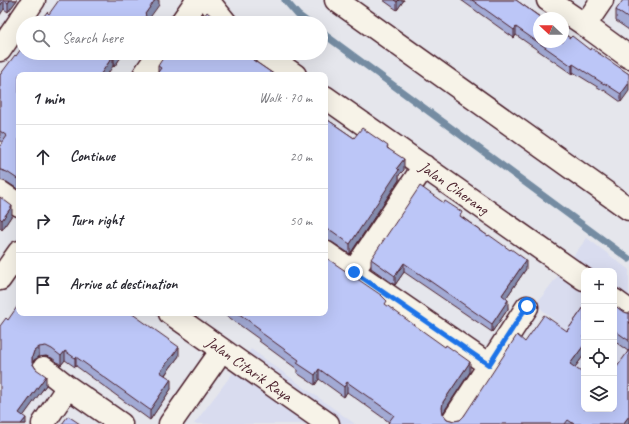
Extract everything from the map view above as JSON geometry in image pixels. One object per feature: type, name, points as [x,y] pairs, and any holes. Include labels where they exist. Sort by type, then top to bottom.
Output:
[{"type":"street","points":[[22,16],[34,0]]},
{"type":"street","points":[[186,16],[197,0]]},
{"type":"street","points":[[209,0],[212,7],[220,16]]},
{"type":"street","points":[[336,0],[629,209]]},
{"type":"street","points":[[548,0],[629,57]]},
{"type":"street","points":[[585,25],[602,0]]},
{"type":"street","points":[[3,40],[16,23]]},
{"type":"street","points":[[146,72],[154,60]]},
{"type":"street","points":[[273,60],[290,72]]},
{"type":"street","name":"Jalan Ciherang","points":[[328,98],[581,277]]},
{"type":"street","points":[[354,272],[424,166]]},
{"type":"street","points":[[0,192],[16,203]]},
{"type":"street","points":[[328,254],[489,365]]},
{"type":"street","points":[[0,279],[16,256]]},
{"type":"street","points":[[617,302],[629,311]]},
{"type":"street","points":[[454,419],[527,306]]},
{"type":"street","name":"Jalan Citarik Raya","points":[[174,316],[328,424]]},
{"type":"street","points":[[170,424],[215,360]]},
{"type":"street","points":[[44,368],[68,387],[121,424]]},
{"type":"street","points":[[43,424],[68,387]]},
{"type":"shaded area","points":[[587,238],[629,270],[629,424],[504,424],[568,333],[536,304]]},
{"type":"shaded area","points":[[251,349],[355,424],[194,424]]},
{"type":"building","points":[[0,0],[4,0],[0,6]]},
{"type":"building","points":[[59,0],[155,0],[145,14],[145,16],[44,16],[47,12],[49,14]]},
{"type":"building","points":[[472,0],[516,0],[533,12],[533,39],[516,27],[514,30]]},
{"type":"building","points":[[623,0],[629,0],[629,19],[616,10]]},
{"type":"building","points":[[207,12],[212,16],[204,16]]},
{"type":"building","points":[[572,36],[590,50],[591,48],[629,74],[629,83],[621,94],[573,64],[572,66],[546,48],[569,48],[569,37]]},
{"type":"building","points":[[15,55],[16,60],[110,60],[102,72],[16,72],[16,178],[7,172],[0,170],[0,146],[7,136],[0,131],[0,75]]},
{"type":"building","points":[[162,60],[253,60],[271,72],[158,72],[161,68],[158,66]]},
{"type":"building","points":[[328,120],[354,138],[362,128],[388,146],[387,148],[404,159],[397,168],[399,170],[350,244],[332,231],[328,230]]},
{"type":"building","points":[[420,186],[444,203],[445,201],[462,212],[460,216],[526,260],[502,295],[508,300],[492,324],[404,263],[395,276],[371,259]]},
{"type":"building","points":[[0,197],[12,206],[2,220],[0,218]]},
{"type":"building","points":[[328,259],[381,295],[387,301],[385,304],[445,347],[446,345],[470,362],[443,402],[443,414],[447,419],[454,421],[460,420],[464,416],[517,335],[525,342],[544,315],[567,331],[581,311],[581,349],[570,364],[581,372],[581,412],[617,412],[617,367],[629,350],[629,416],[623,424],[574,424],[568,420],[565,424],[389,424],[388,423],[394,415],[347,382],[344,387],[319,369],[315,375],[297,363],[299,360],[259,331],[260,329],[242,316],[328,316]]},
{"type":"building","points":[[617,307],[622,311],[629,313],[628,340],[617,332]]},
{"type":"building","points":[[16,308],[16,316],[135,316],[179,347],[160,372],[171,379],[150,410],[76,357],[75,358],[65,351],[61,356],[46,346],[39,347],[34,351],[32,363],[36,369],[46,376],[19,413],[26,418],[21,424],[0,424],[0,326],[6,318],[8,320]]},
{"type":"building","points":[[68,416],[80,424],[62,424]]},
{"type":"waterway","points":[[285,0],[299,16]]},
{"type":"waterway","points":[[328,37],[629,259]]},
{"type":"route","points":[[354,272],[489,365],[527,306]]}]
